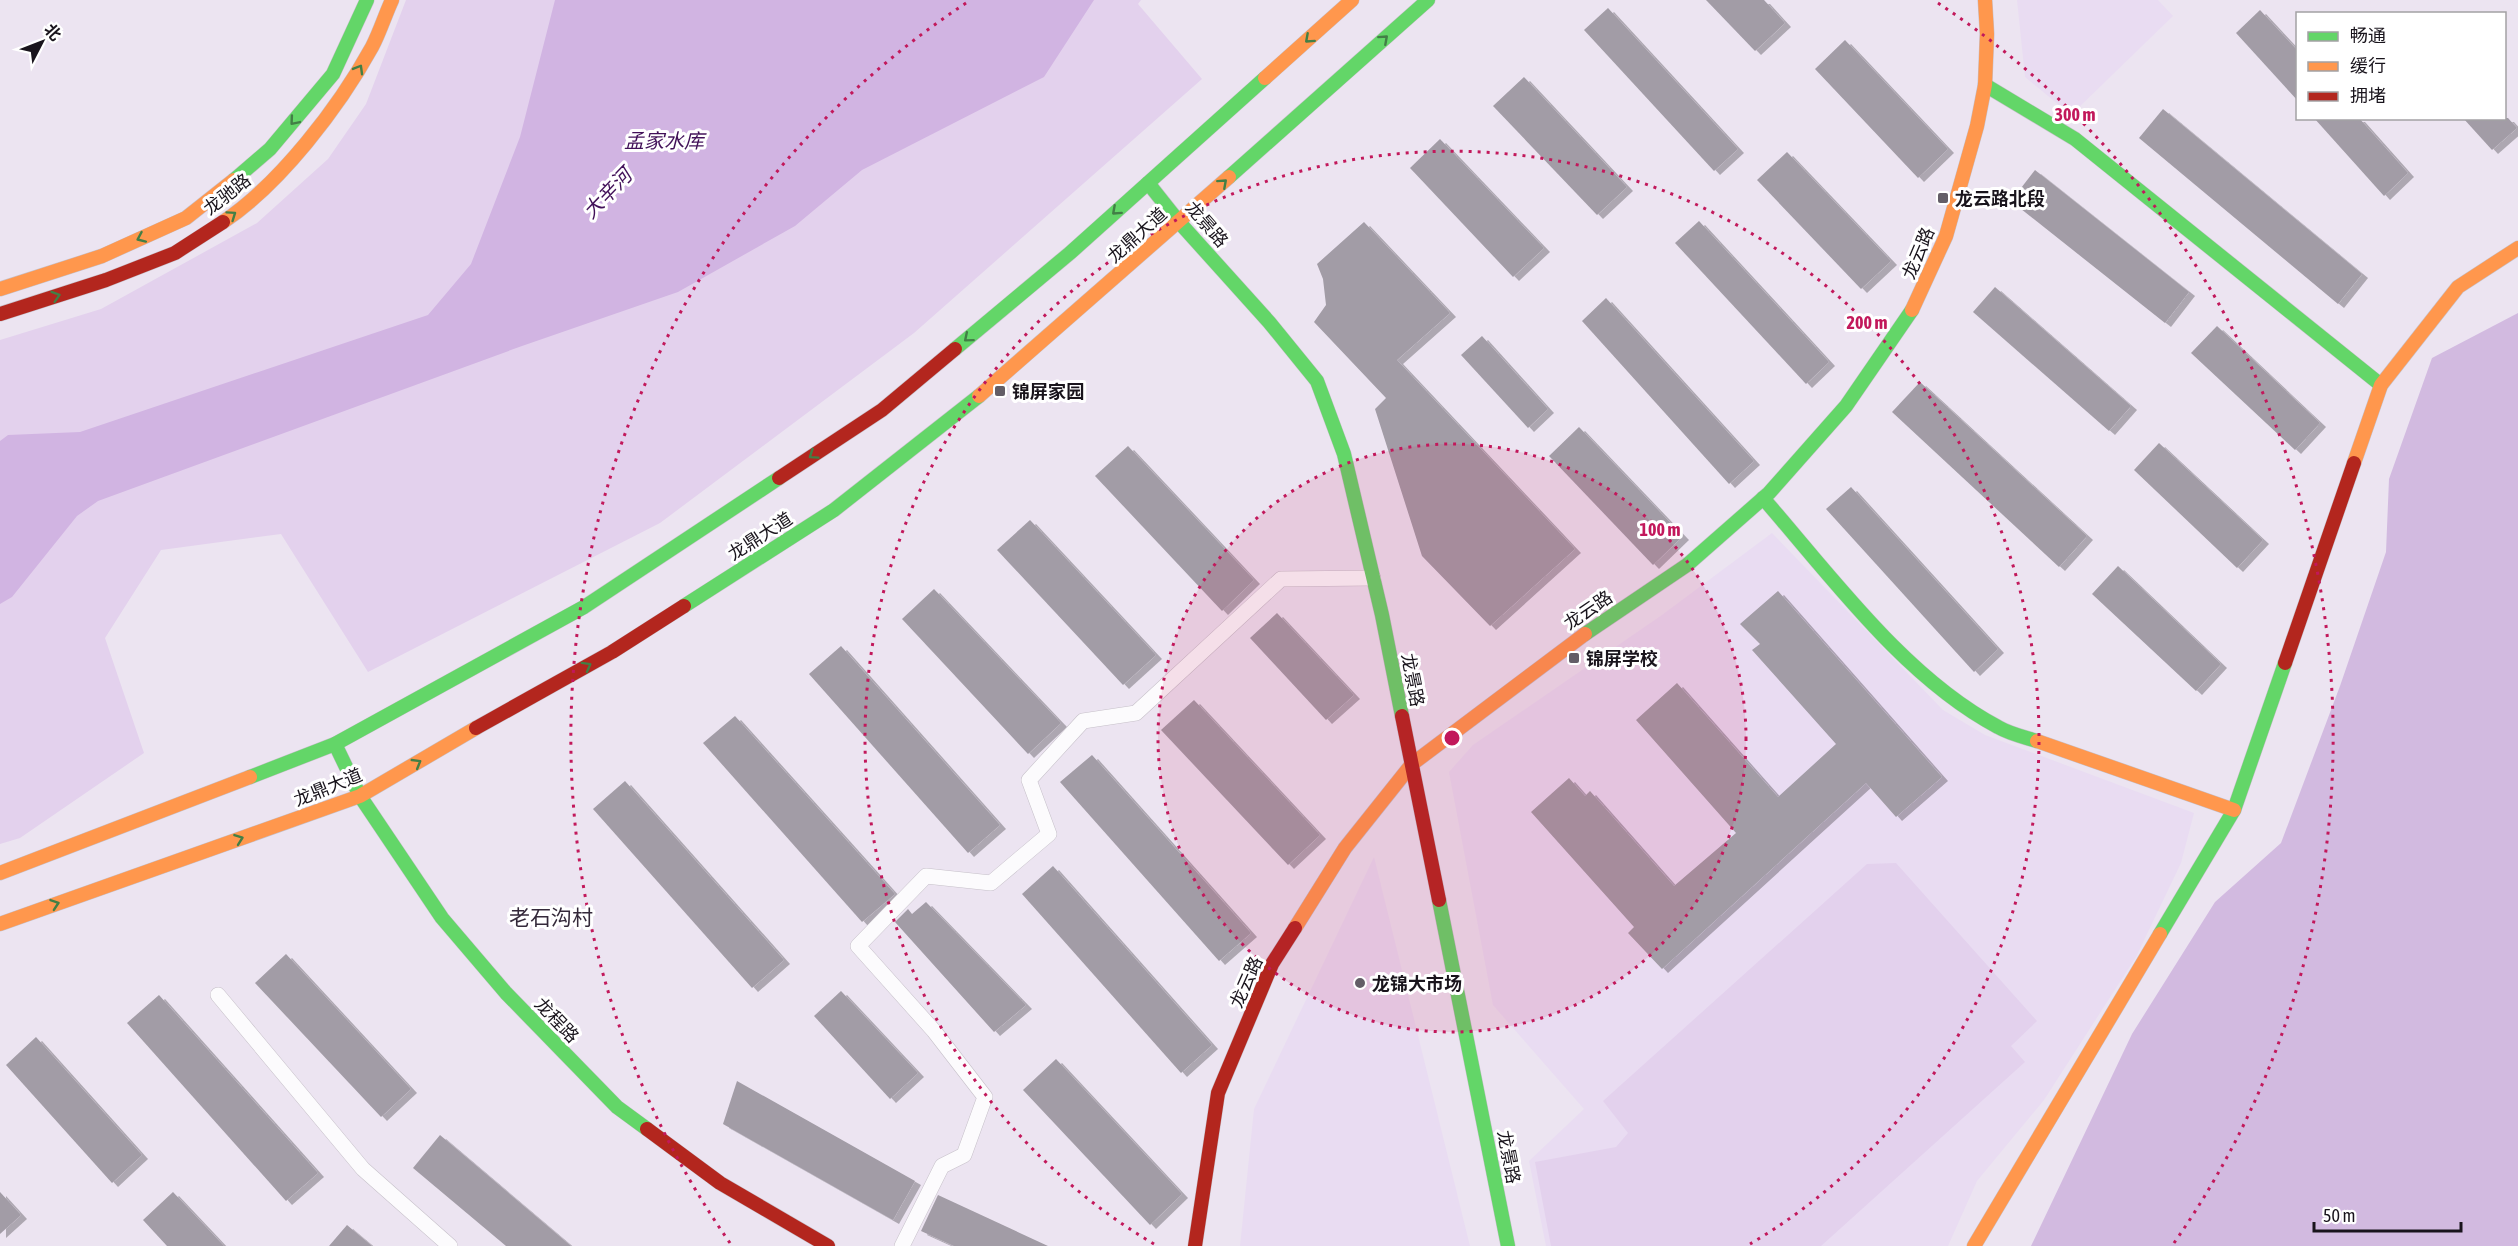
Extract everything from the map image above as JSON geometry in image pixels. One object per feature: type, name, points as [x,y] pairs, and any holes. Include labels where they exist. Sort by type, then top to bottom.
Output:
[{"type":"street","name":"龙驰路","points":[[0,289],[102,256],[186,218],[226,187],[270,149],[333,74],[367,0]]},
{"type":"street","name":"龙驰路","points":[[0,314],[106,280],[174,253],[242,208],[279,175],[346,91],[373,45],[392,0]]},
{"type":"street","name":"龙鼎大道","points":[[0,873],[335,744],[584,607],[882,410],[1070,253],[1352,0]]},
{"type":"street","name":"龙鼎大道","points":[[0,924],[360,796],[612,652],[834,510],[1002,378],[1428,0]]},
{"type":"street","name":"龙云路","points":[[1195,1246],[1218,1093],[1272,963],[1345,848],[1412,764],[1564,648],[1687,565],[1763,498],[1846,406],[1909,317],[1946,236],[1977,126],[1985,85],[1987,34],[1985,0]]},
{"type":"street","points":[[1985,85],[2075,139],[2381,385]]},
{"type":"street","name":"龙景路","points":[[1148,183],[1317,381],[1344,454],[1412,764],[1508,1246]]},
{"type":"street","points":[[1974,1246],[2234,810],[2381,385],[2458,287],[2518,248]]},
{"type":"street","points":[[1763,498],[1873,624],[1937,688],[1999,728],[2234,810]]},
{"type":"street","points":[[902,1246],[942,1166],[964,1155],[985,1097],[934,1031],[858,946],[926,876],[991,883],[1049,834],[1029,780],[1083,721],[1136,713],[1281,579],[1373,578]]},
{"type":"street","name":"龙程路","points":[[335,744],[360,796],[442,918],[506,993],[617,1107],[720,1183],[828,1246]]},
{"type":"street","points":[[218,995],[363,1169],[450,1246]]},
{"type":"shaded area","points":[[406,0],[1141,0],[1138,4],[1202,79],[914,333],[660,523],[368,672],[281,534],[161,550],[105,638],[144,753],[20,838],[0,844],[0,340],[101,309],[257,223],[328,159],[366,104]]},
{"type":"shaded area","points":[[2017,0],[2158,0],[2173,16],[2071,115],[2025,77]]},
{"type":"shaded area","points":[[2518,313],[2518,1246],[2031,1246],[2132,1034],[2215,902],[2281,843],[2340,686],[2386,552],[2389,479],[2432,358]]},
{"type":"shaded area","points":[[1772,533],[1943,710],[1985,735],[2194,813],[2181,863],[2136,957],[2044,1100],[1977,1181],[1948,1246],[1546,1246],[1529,1161],[1584,1109],[1493,1005],[1449,772],[1473,745],[1662,615]]},
{"type":"shaded area","name":"龙锦大市场","points":[[1374,857],[1470,1246],[1240,1246],[1254,1109]]},
{"type":"shaded area","points":[[1896,863],[2037,1021],[2011,1046],[2025,1062],[1821,1246],[1551,1246],[1535,1162],[1616,1147],[1628,1133],[1603,1101],[1867,864]]},
{"type":"water","name":"孟家水库","points":[[555,0],[1094,0],[1044,77],[862,170],[795,226],[678,292],[522,346],[98,501],[77,516],[12,597],[0,604],[0,441],[8,435],[80,432],[428,315],[471,264],[520,137]]},
{"type":"building","points":[[1706,0],[1764,0],[1785,23],[1755,51]]},
{"type":"building","points":[[1608,8],[1738,149],[1714,171],[1584,30]]},
{"type":"building","points":[[2260,10],[2296,49],[2296,99],[2236,33]]},
{"type":"building","points":[[1845,40],[1948,149],[1918,178],[1815,69]]},
{"type":"building","points":[[1524,77],[1627,187],[1597,215],[1493,106]]},
{"type":"building","points":[[2163,109],[2362,274],[2338,304],[2139,138]]},
{"type":"building","points":[[2508,118],[2517,128],[2492,150],[2465,120],[2506,120]]},
{"type":"building","points":[[2316,120],[2361,120],[2408,173],[2384,196]]},
{"type":"building","points":[[1440,139],[1544,248],[1513,277],[1410,168]]},
{"type":"building","points":[[1787,152],[1891,261],[1861,289],[1757,180]]},
{"type":"building","points":[[2035,170],[2189,292],[2165,323],[2011,201]]},
{"type":"building","points":[[1699,221],[1829,362],[1806,384],[1675,243]]},
{"type":"building","points":[[1364,222],[1450,313],[1397,360],[1575,549],[1490,626],[1422,556],[1375,409],[1386,398],[1314,322],[1326,305],[1323,279],[1317,264]]},
{"type":"building","points":[[1995,287],[2131,406],[2109,431],[1973,312]]},
{"type":"building","points":[[1606,298],[1754,461],[1729,484],[1582,321]]},
{"type":"building","points":[[2217,326],[2320,423],[2295,450],[2191,353]]},
{"type":"building","points":[[1482,336],[1548,409],[1528,428],[1461,355]]},
{"type":"building","points":[[1920,382],[2087,536],[2059,567],[1892,412]]},
{"type":"building","points":[[1579,427],[1683,536],[1653,565],[1549,456]]},
{"type":"building","points":[[2159,443],[2263,540],[2237,568],[2134,470]]},
{"type":"building","points":[[1128,446],[1254,580],[1222,611],[1095,476]]},
{"type":"building","points":[[1851,487],[1998,649],[1974,672],[1826,509]]},
{"type":"building","points":[[1030,520],[1156,655],[1123,685],[997,550]]},
{"type":"building","points":[[2118,566],[2221,664],[2196,691],[2092,594]]},
{"type":"building","points":[[934,589],[1061,723],[1028,754],[902,619]]},
{"type":"building","points":[[1778,591],[1942,777],[1896,817],[1866,783],[1662,969],[1628,933],[1634,927],[1531,812],[1569,778],[1585,796],[1590,791],[1674,886],[1736,833],[1636,720],[1677,683],[1778,797],[1836,744],[1752,650],[1760,644],[1740,624]]},
{"type":"building","points":[[1277,613],[1354,695],[1326,720],[1250,638]]},
{"type":"building","points":[[841,646],[1000,825],[968,853],[809,674]]},
{"type":"building","points":[[1194,700],[1320,835],[1288,865],[1161,730]]},
{"type":"building","points":[[735,716],[895,894],[862,922],[703,743]]},
{"type":"building","points":[[1092,755],[1251,933],[1219,961],[1060,782]]},
{"type":"building","points":[[625,781],[784,960],[752,988],[593,809]]},
{"type":"building","points":[[1053,866],[1212,1045],[1181,1073],[1022,894]]},
{"type":"building","points":[[926,902],[1026,1005],[994,1032],[895,922],[908,909],[912,914]]},
{"type":"building","points":[[286,954],[411,1089],[381,1117],[255,983]]},
{"type":"building","points":[[841,991],[918,1073],[890,1099],[814,1016]]},
{"type":"building","points":[[159,995],[318,1173],[286,1201],[127,1023]]},
{"type":"building","points":[[36,1037],[142,1155],[112,1183],[6,1065]]},
{"type":"building","points":[[1056,1059],[1182,1194],[1150,1225],[1023,1090]]},
{"type":"building","points":[[737,1081],[915,1181],[893,1220],[723,1124]]},
{"type":"building","points":[[440,1135],[571,1246],[506,1246],[413,1168]]},
{"type":"building","points":[[0,1192],[21,1215],[0,1234]]},
{"type":"building","points":[[173,1192],[224,1246],[167,1246],[143,1220]]},
{"type":"building","points":[[938,1195],[1048,1246],[954,1246],[921,1231]]},
{"type":"building","points":[[347,1225],[372,1246],[329,1246]]},
{"type":"traffic: fast","points":[[234,180],[270,149],[333,74],[367,0]]},
{"type":"traffic: fast","points":[[1229,177],[1428,0]]},
{"type":"traffic: fast","points":[[955,349],[1070,253],[1265,78]]},
{"type":"traffic: fast","points":[[1985,85],[2075,139],[2381,385]]},
{"type":"traffic: fast","points":[[1148,183],[1317,381],[1344,454],[1382,615],[1402,716]]},
{"type":"traffic: fast","points":[[1585,634],[1687,565],[1769,493],[1846,406],[1912,310]]},
{"type":"traffic: fast","points":[[684,606],[834,510],[979,396]]},
{"type":"traffic: fast","points":[[250,777],[335,744],[584,607],[779,478]]},
{"type":"traffic: fast","points":[[1763,498],[1871,623],[1932,682],[1964,706],[1998,727],[2037,741]]},
{"type":"traffic: fast","points":[[2160,934],[2234,810],[2285,663]]},
{"type":"traffic: fast","points":[[335,744],[360,796],[442,918],[506,993],[617,1107],[647,1129]]},
{"type":"traffic: fast","points":[[1439,900],[1508,1246]]},
{"type":"traffic: slow","points":[[223,222],[266,187],[325,119],[372,47],[392,0]]},
{"type":"traffic: slow","points":[[1265,78],[1352,0]]},
{"type":"traffic: slow","points":[[1912,310],[1946,236],[1977,126],[1985,85],[1987,34],[1985,0]]},
{"type":"traffic: slow","points":[[979,396],[1229,177]]},
{"type":"traffic: slow","points":[[0,289],[102,256],[186,218],[234,180]]},
{"type":"traffic: slow","points":[[2354,463],[2381,385],[2458,287],[2518,248]]},
{"type":"traffic: slow","points":[[1295,928],[1345,848],[1412,764],[1585,634]]},
{"type":"traffic: slow","points":[[0,924],[360,796],[476,728]]},
{"type":"traffic: slow","points":[[2037,741],[2234,810]]},
{"type":"traffic: slow","points":[[0,873],[250,777]]},
{"type":"traffic: slow","points":[[1974,1246],[2160,934]]},
{"type":"traffic: jam","points":[[0,314],[106,280],[175,253],[223,222]]},
{"type":"traffic: jam","points":[[779,478],[882,410],[955,349]]},
{"type":"traffic: jam","points":[[2285,663],[2354,463]]},
{"type":"traffic: jam","points":[[476,728],[612,652],[684,606]]},
{"type":"traffic: jam","points":[[1402,716],[1439,900]]},
{"type":"traffic: jam","points":[[1195,1246],[1218,1093],[1272,964],[1295,928]]},
{"type":"traffic: jam","points":[[647,1129],[720,1183],[828,1246]]},
{"type":"place","name":"龙云路北段","points":[[1943,198]]},
{"type":"place","name":"锦屏家园","points":[[1000,391]]},
{"type":"place","name":"锦屏学校","points":[[1574,658]]},
{"type":"place","name":"龙锦大市场","points":[[1360,983]]},
{"type":"district","name":"老石沟村","points":[[551,917]]},
{"type":"water label","name":"大辛河","points":[[607,193]]}]
